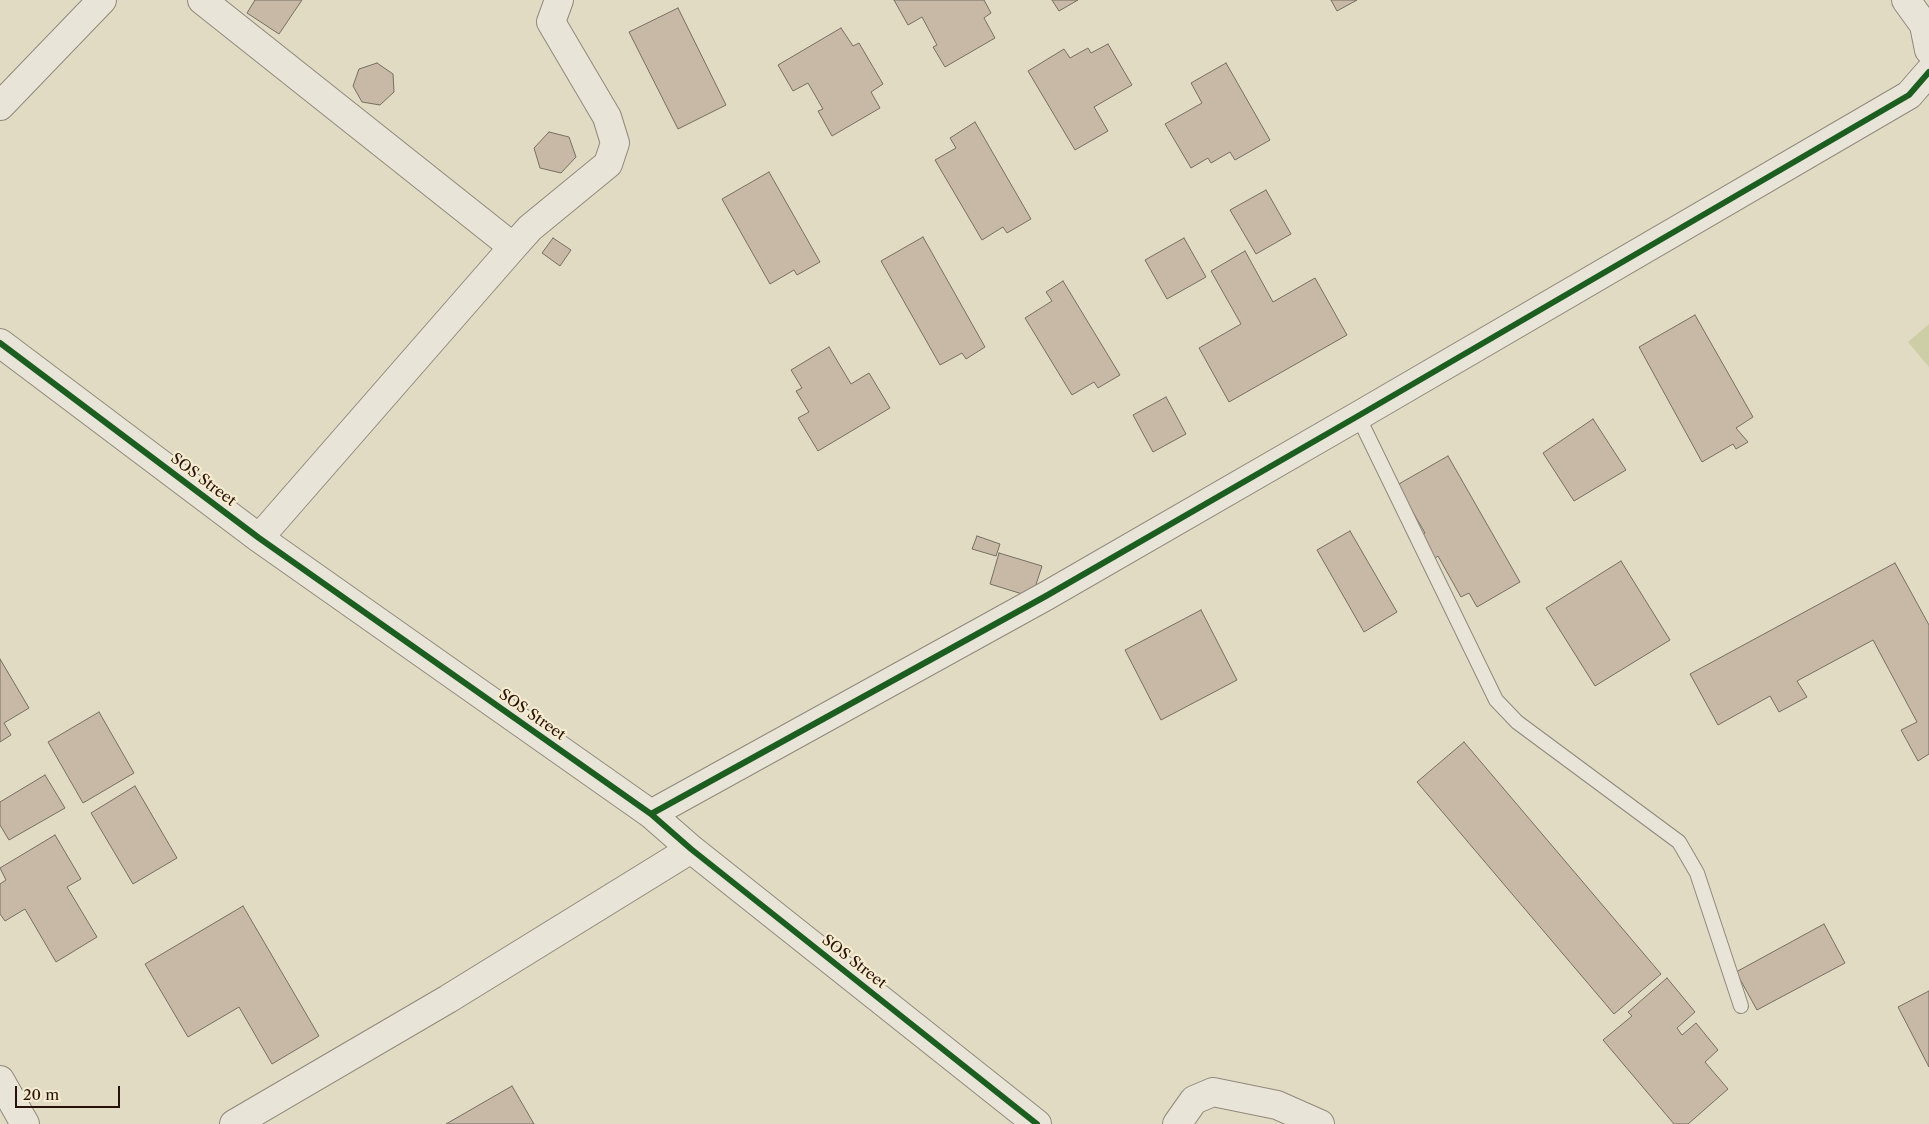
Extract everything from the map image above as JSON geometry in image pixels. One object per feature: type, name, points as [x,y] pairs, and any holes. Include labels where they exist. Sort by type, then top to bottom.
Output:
[{"type":"street","points":[[0,106],[102,0]]},
{"type":"street","points":[[202,0],[513,247]]},
{"type":"street","points":[[259,538],[530,228],[608,164],[615,143],[607,117],[551,22],[559,0]]},
{"type":"street","points":[[1906,0],[1924,26],[1929,50]]},
{"type":"street","points":[[651,814],[1046,596],[1358,416],[1909,95],[1929,72]]},
{"type":"street","name":"SOS Street","points":[[0,343],[259,538],[651,814],[691,849],[1037,1124]]},
{"type":"street","points":[[234,1124],[448,999],[691,849]]},
{"type":"street","points":[[0,1080],[25,1124]]},
{"type":"street","points":[[1177,1124],[1194,1100],[1213,1092],[1277,1105],[1320,1124]]},
{"type":"lane","points":[[1358,416],[1496,700],[1517,722],[1679,842],[1697,873],[1741,1006]]},
{"type":"green space","points":[[1929,324],[1929,367],[1908,342]]},
{"type":"building","points":[[255,0],[302,0],[279,34],[247,13]]},
{"type":"building","points":[[894,0],[984,0],[991,13],[984,18],[995,38],[945,67],[933,47],[937,45],[922,17],[908,25]]},
{"type":"building","points":[[1052,0],[1078,0],[1059,11]]},
{"type":"building","points":[[1331,0],[1357,0],[1337,11]]},
{"type":"building","points":[[678,8],[726,105],[678,129],[629,32]]},
{"type":"building","points":[[841,28],[853,46],[859,43],[883,84],[871,92],[880,108],[832,136],[818,111],[823,109],[808,83],[793,91],[778,65]]},
{"type":"building","points":[[1108,44],[1132,85],[1094,107],[1108,131],[1075,150],[1028,71],[1064,49],[1070,58],[1088,48],[1091,53]]},
{"type":"building","points":[[377,63],[393,74],[394,92],[380,105],[362,102],[353,86],[359,69]]},
{"type":"building","points":[[1226,63],[1270,140],[1235,160],[1230,152],[1211,163],[1208,158],[1191,168],[1165,124],[1202,103],[1191,83]]},
{"type":"building","points":[[975,122],[1031,219],[1007,233],[1003,227],[982,240],[935,160],[956,148],[950,138]]},
{"type":"building","points":[[549,132],[569,137],[576,157],[561,173],[540,168],[534,148]]},
{"type":"building","points":[[769,172],[820,262],[797,275],[794,270],[770,284],[722,199]]},
{"type":"building","points":[[1266,190],[1291,234],[1256,254],[1230,210]]},
{"type":"building","points":[[923,237],[985,347],[966,359],[962,353],[940,365],[881,261]]},
{"type":"building","points":[[553,238],[571,250],[560,266],[542,253]]},
{"type":"building","points":[[1184,238],[1206,277],[1167,299],[1145,260]]},
{"type":"building","points":[[1245,251],[1273,302],[1315,278],[1347,335],[1229,402],[1199,348],[1241,324],[1211,271]]},
{"type":"building","points":[[1063,281],[1120,375],[1098,388],[1094,382],[1072,395],[1025,318],[1052,301],[1046,292]]},
{"type":"building","points":[[1695,315],[1753,417],[1736,428],[1748,442],[1736,449],[1733,444],[1702,462],[1639,347]]},
{"type":"building","points":[[829,347],[851,384],[869,373],[890,408],[818,451],[798,418],[809,412],[796,391],[802,388],[791,370]]},
{"type":"building","points":[[1166,397],[1186,434],[1153,452],[1133,415]]},
{"type":"building","points":[[1593,419],[1626,470],[1574,501],[1543,453]]},
{"type":"building","points":[[1448,456],[1520,582],[1477,607],[1469,593],[1461,597],[1438,556],[1434,559],[1421,536],[1425,533],[1397,485]]},
{"type":"building","points":[[1350,531],[1397,612],[1364,632],[1317,550]]},
{"type":"building","points":[[977,536],[1000,544],[996,556],[972,549]]},
{"type":"building","points":[[999,553],[1042,566],[1032,597],[990,584]]},
{"type":"building","points":[[1621,561],[1670,640],[1595,686],[1546,608]]},
{"type":"building","points":[[1895,563],[1929,625],[1929,754],[1918,761],[1901,730],[1917,722],[1873,640],[1797,681],[1807,697],[1779,712],[1770,696],[1718,725],[1690,674]]},
{"type":"building","points":[[1201,610],[1237,680],[1161,720],[1125,650]]},
{"type":"building","points":[[0,659],[29,708],[4,723],[11,735],[0,742]]},
{"type":"building","points":[[99,712],[134,773],[83,803],[48,742]]},
{"type":"building","points":[[1464,742],[1661,974],[1614,1014],[1417,782]]},
{"type":"building","points":[[45,775],[65,808],[9,840],[0,825],[0,802]]},
{"type":"building","points":[[135,786],[177,858],[133,884],[91,813]]},
{"type":"building","points":[[55,835],[81,879],[67,887],[97,937],[56,962],[25,909],[5,921],[0,914],[0,884],[6,880],[0,868]]},
{"type":"building","points":[[243,906],[319,1036],[272,1064],[239,1007],[188,1037],[145,964]]},
{"type":"building","points":[[1824,924],[1845,963],[1757,1010],[1736,972]]},
{"type":"building","points":[[1667,978],[1695,1012],[1677,1028],[1682,1035],[1696,1023],[1718,1050],[1705,1062],[1728,1089],[1688,1124],[1674,1124],[1603,1040],[1632,1016],[1628,1012]]},
{"type":"building","points":[[1929,991],[1929,1067],[1898,1007]]},
{"type":"building","points":[[512,1086],[534,1124],[446,1124]]},
{"type":"cycle path","points":[[651,814],[1046,596],[1358,416],[1909,95],[1929,72]]},
{"type":"cycle path","points":[[0,343],[259,538],[651,814],[691,849],[1037,1124]]}]
